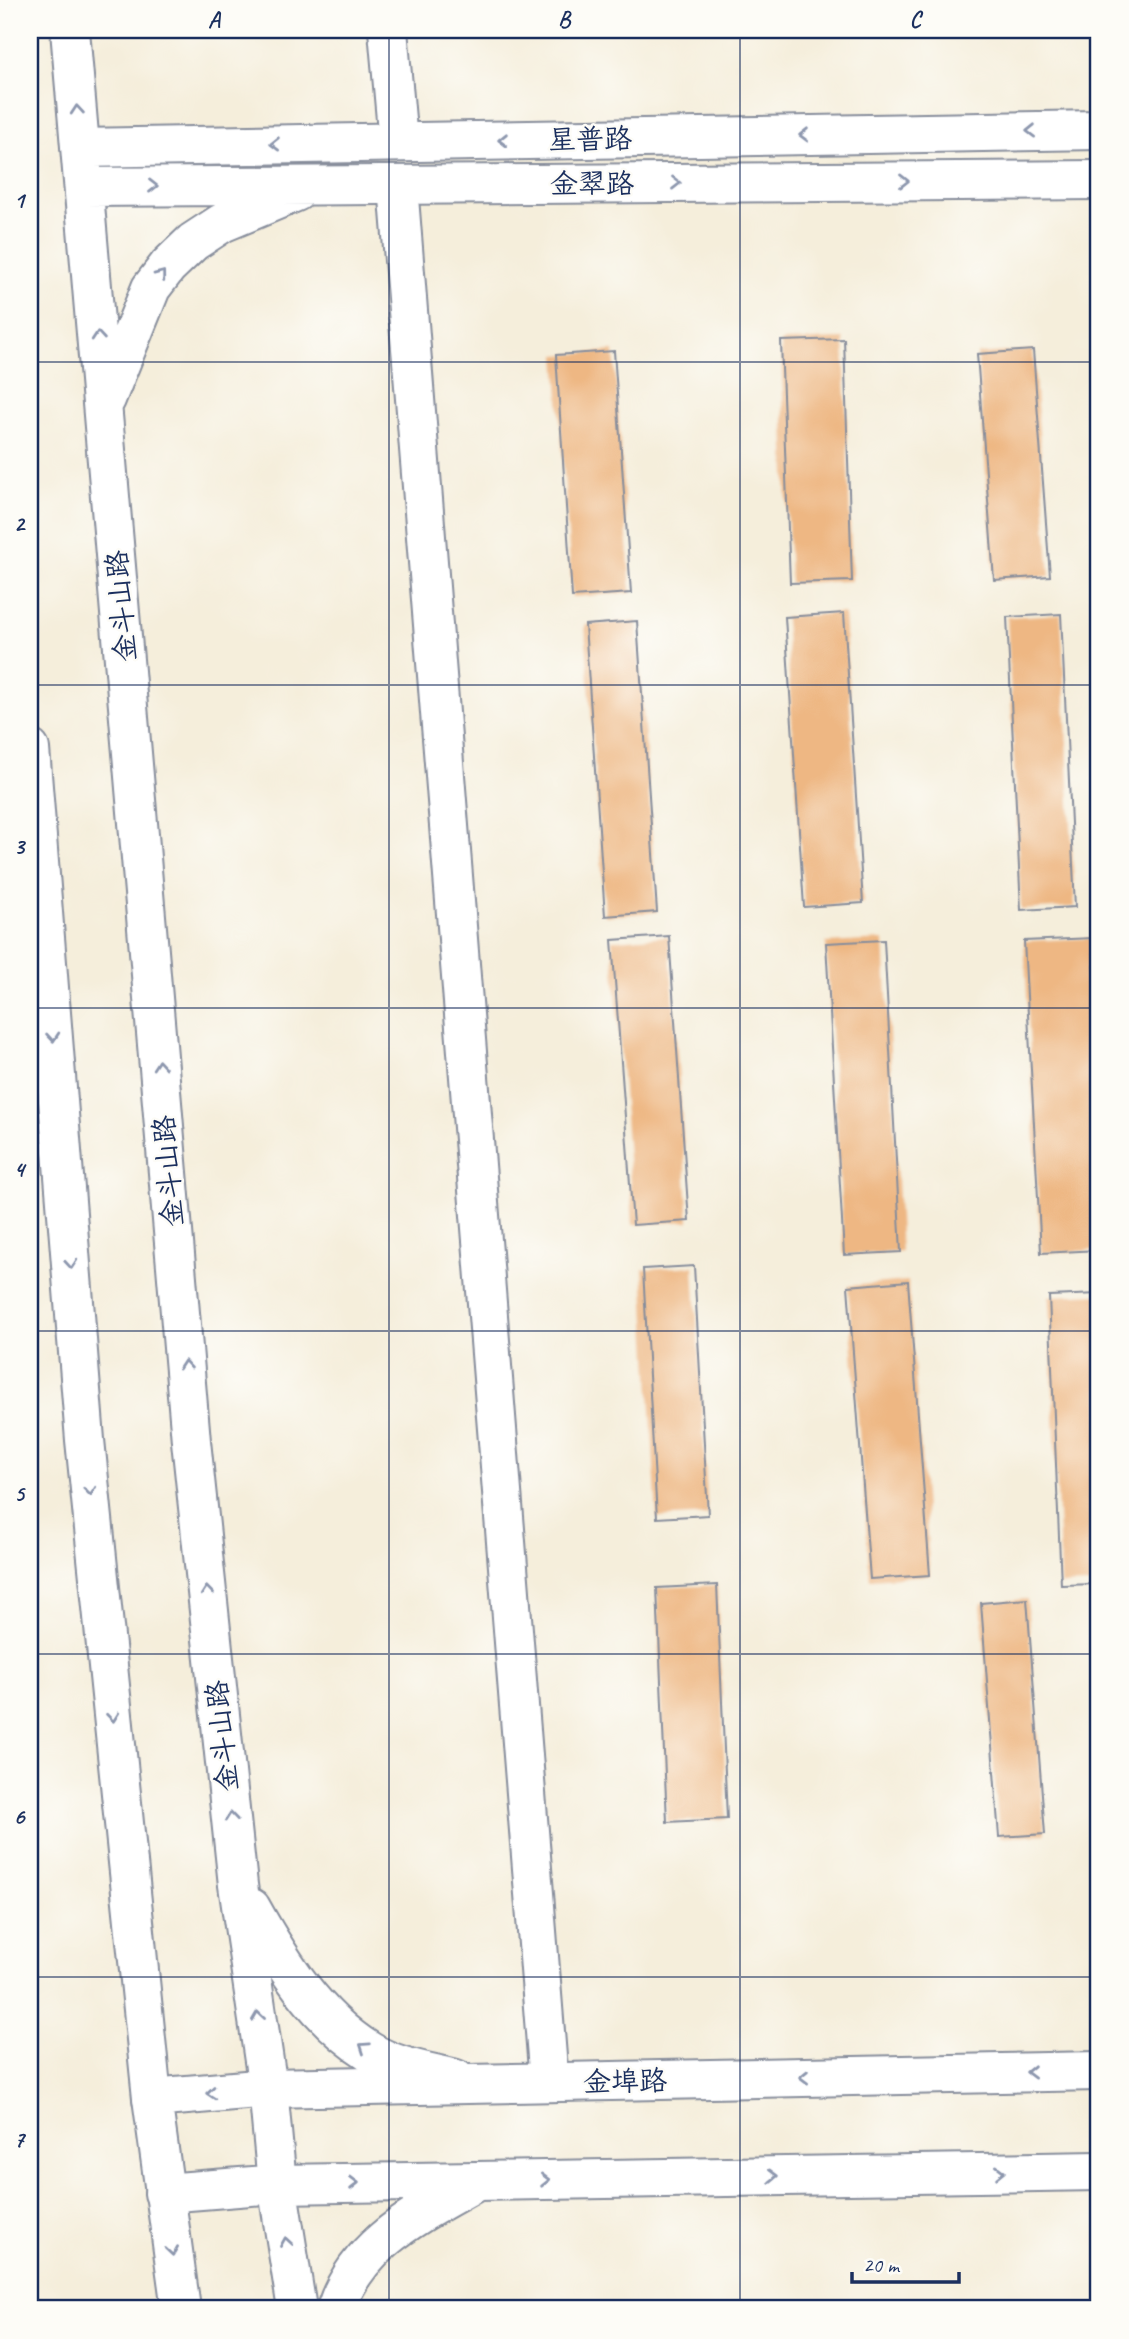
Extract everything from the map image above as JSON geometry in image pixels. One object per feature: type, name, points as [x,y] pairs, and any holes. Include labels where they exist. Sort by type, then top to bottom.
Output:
[{"type":"main road","name":"金斗山路","points":[[70,30],[191,1441],[238,1885],[268,2088],[277,2185],[298,2309]]},
{"type":"main road","points":[[388,30],[398,142]]},
{"type":"main road","name":"星普路","points":[[80,148],[1099,130]]},
{"type":"main road","name":"金翠路","points":[[85,187],[1099,180]]},
{"type":"main road","points":[[104,404],[151,288],[179,254],[222,223],[314,185]]},
{"type":"main road","points":[[398,185],[548,2082]]},
{"type":"main road","points":[[30,749],[85,1440],[152,2098],[181,2309]]},
{"type":"main road","points":[[238,1885],[275,1952],[335,2025],[371,2053],[416,2070],[475,2084]]},
{"type":"main road","name":"金埠路","points":[[152,2098],[268,2088],[1099,2071]]},
{"type":"main road","points":[[164,2193],[277,2185],[1099,2171]]},
{"type":"main road","points":[[336,2309],[362,2259],[401,2224],[477,2181]]},
{"type":"building","points":[[844,339],[852,581],[790,583],[781,341]]},
{"type":"building","points":[[1033,350],[1050,576],[994,580],[977,354]]},
{"type":"building","points":[[614,351],[631,593],[572,597],[556,355]]},
{"type":"building","points":[[844,613],[863,903],[804,907],[785,617]]},
{"type":"building","points":[[1061,614],[1075,907],[1021,910],[1007,617]]},
{"type":"building","points":[[637,621],[657,912],[605,916],[585,625]]},
{"type":"building","points":[[669,936],[689,1221],[633,1225],[612,940]]},
{"type":"building","points":[[1093,938],[1099,1058],[1099,1250],[1041,1253],[1024,941]]},
{"type":"building","points":[[884,940],[901,1252],[844,1255],[826,943]]},
{"type":"building","points":[[694,1266],[708,1515],[657,1518],[643,1269]]},
{"type":"building","points":[[908,1281],[930,1575],[870,1579],[848,1286]]},
{"type":"building","points":[[1099,1294],[1099,1584],[1061,1585],[1049,1296]]},
{"type":"building","points":[[717,1585],[727,1819],[667,1822],[657,1588]]},
{"type":"building","points":[[1027,1599],[1045,1834],[999,1837],[981,1603]]}]
